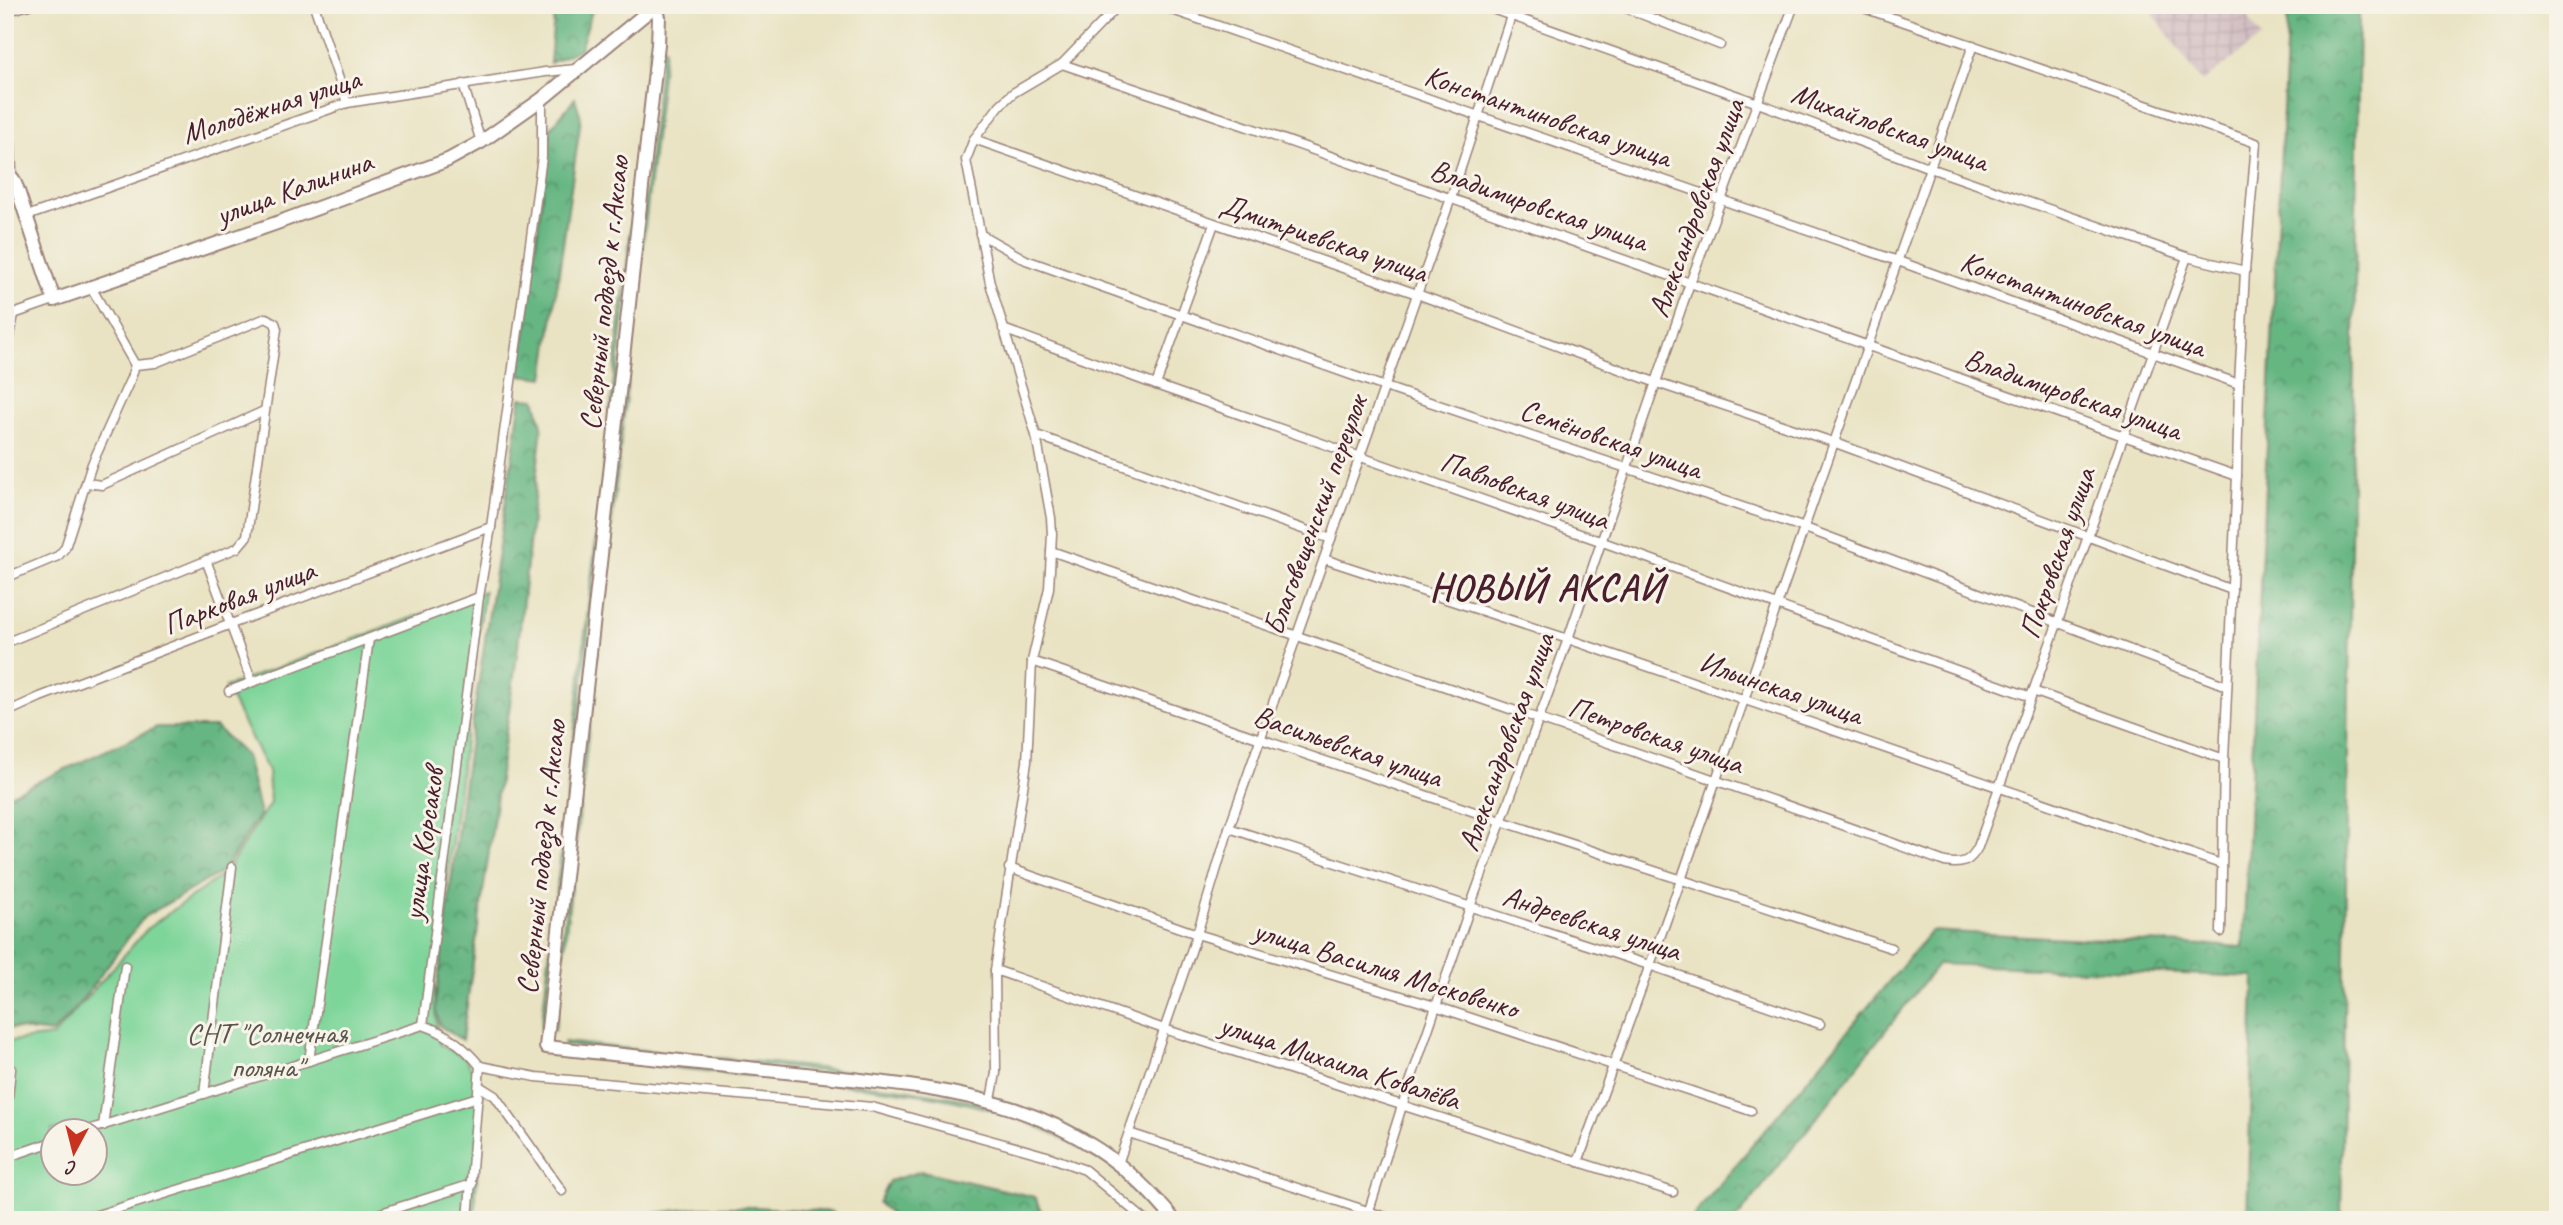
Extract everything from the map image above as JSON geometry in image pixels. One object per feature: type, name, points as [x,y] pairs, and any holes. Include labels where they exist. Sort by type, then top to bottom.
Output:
[{"type":"street","points":[[5,12],[29,5]]},
{"type":"street","points":[[314,5],[347,103]]},
{"type":"street","points":[[991,1100],[996,1073],[995,970],[1027,762],[1032,661],[1049,588],[1051,518],[1036,435],[990,283],[966,160],[974,139],[989,118],[1013,93],[1062,64],[1119,5]]},
{"type":"street","name":"Константиновская улица","points":[[1158,5],[1898,261],[2239,384]]},
{"type":"street","name":"Михайловская улица","points":[[1482,5],[1494,7],[1511,16],[1758,103],[1930,168],[2187,257],[2245,271]]},
{"type":"street","points":[[1618,5],[1720,45]]},
{"type":"street","name":"Александровская улица","points":[[1368,1215],[1402,1106],[1501,821],[1568,639],[1690,283],[1794,5]]},
{"type":"street","points":[[1855,5],[2256,142],[2239,384],[2224,760],[2221,932]]},
{"type":"street","name":"улица Калинина","points":[[9,316],[274,225],[436,165],[481,142],[542,99],[656,6]]},
{"type":"street","name":"Северный подъезд к г.Аксаю","points":[[656,6],[659,18],[658,44],[546,1047],[918,1086],[991,1100],[1056,1125],[1118,1164],[1153,1196],[1174,1220]]},
{"type":"street","name":"Благовещенский переулок","points":[[1118,1164],[1197,933],[1229,828],[1451,198],[1511,16]]},
{"type":"street","points":[[1578,1162],[1778,607],[1833,442],[1973,45]]},
{"type":"street","name":"Владимировская улица","points":[[1062,64],[1451,198],[2237,476]]},
{"type":"street","name":"Молодёжная улица","points":[[27,216],[347,103],[579,69]]},
{"type":"street","points":[[463,84],[481,142]]},
{"type":"street","name":"улица Корсаков","points":[[423,1025],[479,597],[542,157],[542,99]]},
{"type":"street","points":[[5,113],[10,127],[10,177]]},
{"type":"street","name":"Дмитриевская улица","points":[[974,139],[1417,294],[1657,383],[1833,442],[2086,537]]},
{"type":"street","points":[[5,154],[10,177],[27,216],[54,300]]},
{"type":"street","points":[[1156,385],[1214,224]]},
{"type":"street","name":"Семёновская улица","points":[[980,234],[1026,260],[1385,387],[1805,528],[2227,686]]},
{"type":"street","name":"Покровская улица","points":[[1967,862],[1978,846],[2187,257]]},
{"type":"street","points":[[91,287],[135,365]]},
{"type":"street","points":[[5,364],[9,316]]},
{"type":"street","points":[[5,643],[237,548],[247,536],[277,329],[275,323],[267,318],[155,362],[135,365]]},
{"type":"street","name":"Павловская улица","points":[[1003,329],[1778,607],[2224,760]]},
{"type":"street","points":[[5,578],[58,556],[65,548],[86,483],[135,365]]},
{"type":"street","points":[[86,483],[102,485],[264,411]]},
{"type":"street","points":[[1036,435],[1331,538]]},
{"type":"street","name":"Парковая улица","points":[[5,713],[231,624],[491,527]]},
{"type":"street","points":[[2086,537],[2232,590]]},
{"type":"street","name":"Петровская улица","points":[[1051,551],[1538,720],[1715,778],[1945,862],[1967,862]]},
{"type":"street","name":"Ильинская улица","points":[[1324,559],[1568,639],[2221,864]]},
{"type":"street","points":[[206,560],[252,682]]},
{"type":"street","points":[[229,691],[479,597]]},
{"type":"street","points":[[309,1061],[369,639]]},
{"type":"street","name":"Васильевская улица","points":[[1032,661],[1501,821],[1891,947]]},
{"type":"street","name":"Андреевская улица","points":[[1229,828],[1649,965],[1820,1024]]},
{"type":"street","points":[[204,1094],[232,867]]},
{"type":"street","name":"улица Василия Московенко","points":[[1009,867],[1197,933],[1437,1007],[1751,1111]]},
{"type":"street","points":[[104,1116],[125,966]]},
{"type":"street","name":"улица Михаила Ковалёва","points":[[995,970],[1164,1029],[1672,1192]]},
{"type":"street","points":[[108,1124],[423,1025],[448,1035],[468,1051],[480,1066],[536,1077],[872,1107],[1047,1156],[1086,1170],[1145,1220]]},
{"type":"street","points":[[468,1220],[480,1066]]},
{"type":"street","points":[[5,1124],[12,1069]]},
{"type":"street","points":[[479,1086],[495,1096],[562,1191]]},
{"type":"street","points":[[81,1220],[478,1097]]},
{"type":"street","points":[[1129,1133],[1368,1215],[1395,1220]]},
{"type":"street","points":[[5,1158],[38,1147]]},
{"type":"street","points":[[359,1220],[472,1184]]},
{"type":"shaded area","points":[[2147,5],[2240,5],[2261,37],[2202,82]]},
{"type":"green space","points":[[555,5],[594,5],[580,49],[550,63]]},
{"type":"green space","points":[[2288,5],[2367,5],[2359,14],[2341,1220],[2247,1220],[2254,977],[1938,964],[1736,1220],[1690,1220],[1931,931],[2243,947]]},
{"type":"green space","points":[[651,46],[654,46],[544,1029],[541,1029]]},
{"type":"green space","points":[[662,47],[665,48],[555,1031],[552,1030]]},
{"type":"green space","points":[[575,98],[581,118],[544,378],[520,375],[550,129]]},
{"type":"green space","points":[[521,398],[535,399],[542,426],[517,655],[462,1040],[440,1026],[435,1006],[464,781]]},
{"type":"green space","name":"СНТ \"Солнечная поляна\"","points":[[484,591],[434,981],[440,1044],[465,1058],[483,1088],[474,1220],[5,1220],[5,1042],[53,1036],[148,928],[225,873],[270,803],[268,771],[225,687]]},
{"type":"green space","points":[[157,727],[216,727],[246,756],[260,814],[223,871],[144,917],[73,1012],[52,1033],[5,1029],[5,797]]},
{"type":"green space","points":[[564,1042],[906,1077],[987,1091],[982,1093],[906,1080],[564,1045]]},
{"type":"green space","points":[[563,1054],[896,1088],[969,1100],[1054,1130],[1099,1157],[1097,1159],[1060,1137],[1023,1121],[950,1100],[873,1088]]},
{"type":"green space","points":[[922,1171],[1035,1197],[1045,1220],[897,1220],[878,1203],[889,1181]]},
{"type":"green space","points":[[699,1207],[833,1212],[831,1220],[609,1220]]},
{"type":"district","name":"НОВЫЙ АКСАЙ","points":[[1547,587]]}]
